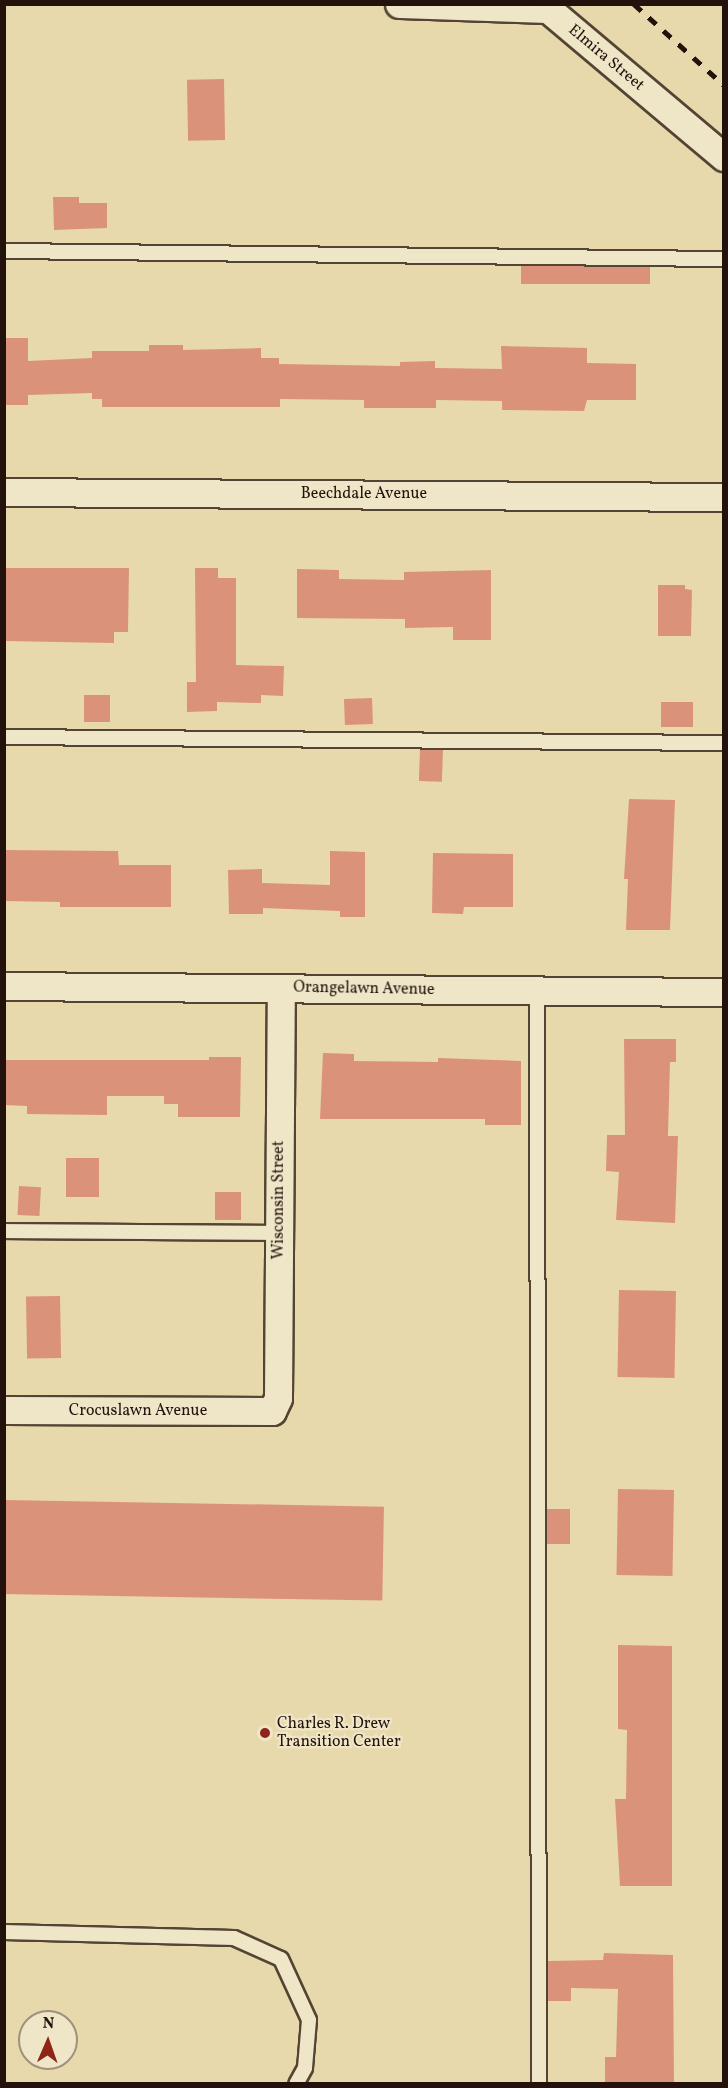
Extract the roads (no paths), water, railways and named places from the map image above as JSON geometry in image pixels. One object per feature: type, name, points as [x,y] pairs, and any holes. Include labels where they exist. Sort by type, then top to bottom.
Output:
[{"type":"street","name":"Elmira Street","points":[[399,4],[548,9],[723,157]]},
{"type":"street","name":"Beechdale Avenue","points":[[4,492],[723,497]]},
{"type":"street","name":"Orangelawn Avenue","points":[[4,986],[723,992]]},
{"type":"street","name":"Wisconsin Street","points":[[272,1411],[278,1398],[281,988]]},
{"type":"street","name":"Crocuslawn Avenue","points":[[4,1410],[272,1411]]},
{"type":"lane","points":[[4,252],[723,259]]},
{"type":"lane","points":[[4,737],[723,743]]},
{"type":"lane","points":[[537,990],[539,2084]]},
{"type":"lane","points":[[4,1231],[278,1233]]},
{"type":"lane","points":[[4,1932],[234,1938],[281,1959],[309,2020],[305,2068],[296,2084]]},
{"type":"railway","points":[[634,4],[724,85]]},
{"type":"place","name":"Charles R. Drew Transition Center","points":[[265,1733]]}]
